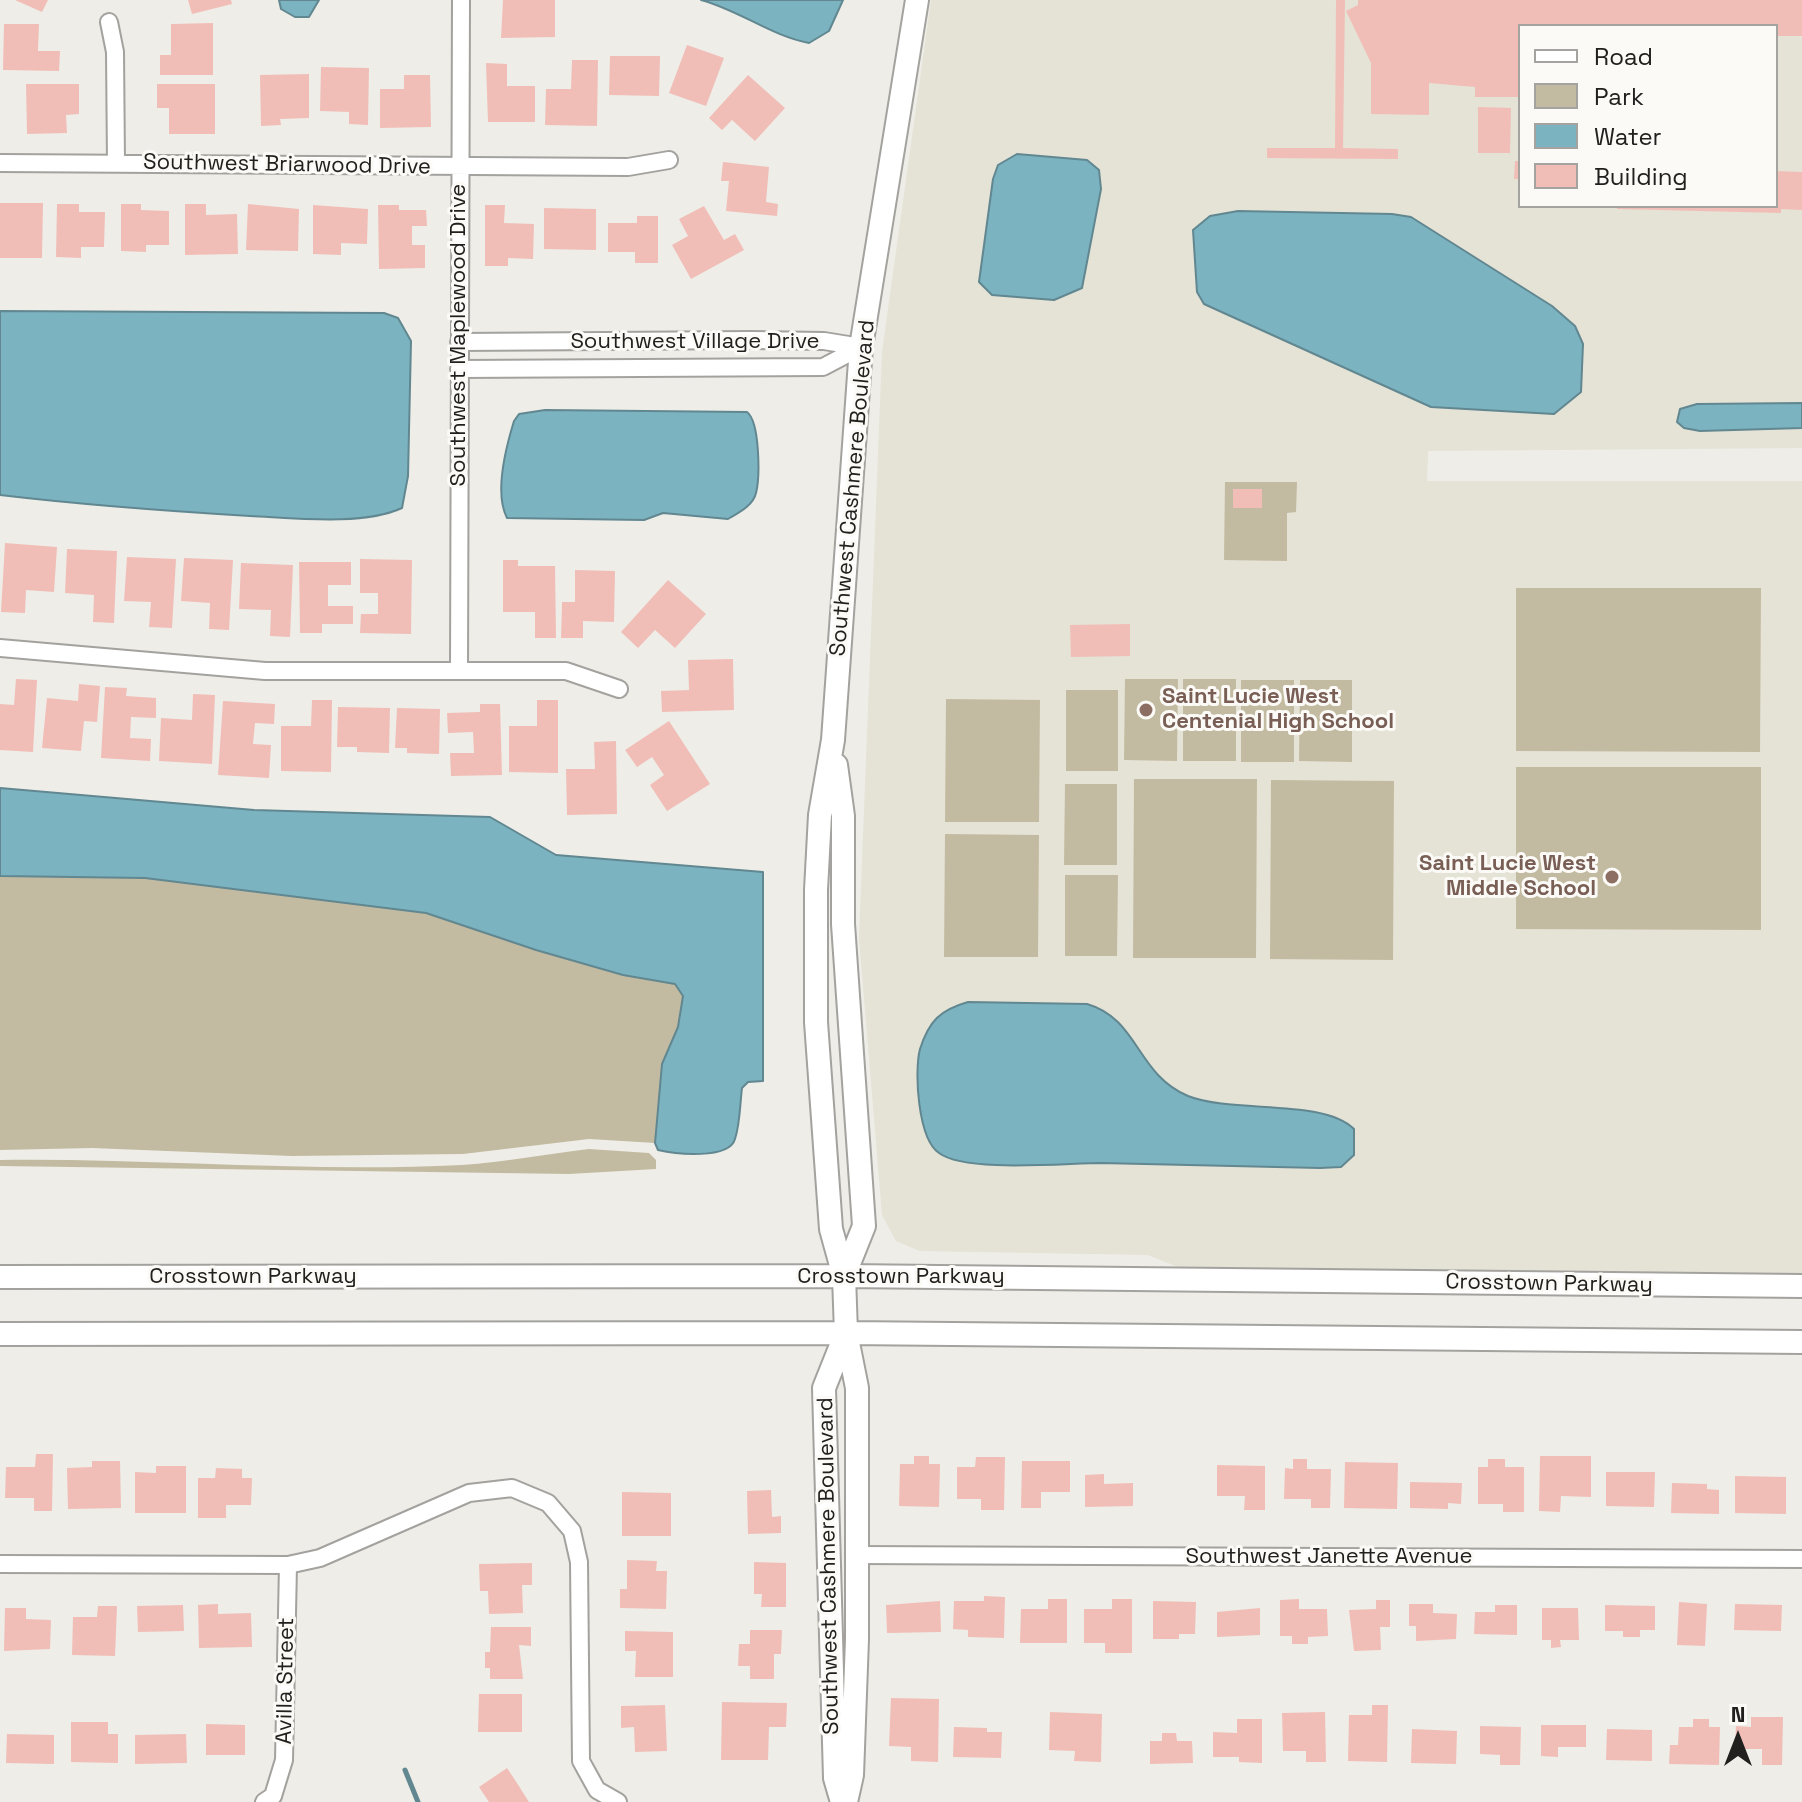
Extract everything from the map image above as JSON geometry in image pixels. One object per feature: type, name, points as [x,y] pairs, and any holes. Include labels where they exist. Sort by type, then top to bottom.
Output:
[{"type":"main road","name":"Southwest Cashmere Boulevard","points":[[844,1802],[852,1775],[856,1681],[857,1388],[846,1333],[844,1276],[831,1229],[816,1022],[820,815],[833,740],[861,347],[917,0]]},
{"type":"main road","name":"Southwest Cashmere Boulevard","points":[[833,740],[843,816],[843,924],[864,1226],[844,1276]]},
{"type":"main road","name":"Crosstown Parkway","points":[[0,1277],[844,1276],[1802,1286]]},
{"type":"main road","name":"Southwest Cashmere Boulevard","points":[[844,1802],[835,1778],[824,1388],[846,1333]]},
{"type":"main road","points":[[0,1334],[846,1333],[1802,1342]]},
{"type":"street","name":"Southwest Maplewood Drive","points":[[459,670],[461,0]]},
{"type":"street","points":[[109,22],[115,52],[116,163]]},
{"type":"street","name":"Southwest Briarwood Drive","points":[[0,163],[628,167],[669,160]]},
{"type":"street","name":"Southwest Village Drive","points":[[459,342],[752,340],[824,341],[861,347]]},
{"type":"street","name":"Southwest Village Drive","points":[[459,369],[823,367],[861,347]]},
{"type":"street","points":[[0,648],[265,671],[566,671],[619,689]]},
{"type":"street","points":[[0,1564],[288,1565],[320,1558],[469,1493],[512,1488],[548,1503],[572,1531],[579,1562],[581,1761],[597,1790],[618,1802]]},
{"type":"street","name":"Southwest Janette Avenue","points":[[856,1555],[1802,1559]]},
{"type":"street","name":"Avilla Street","points":[[268,1799],[284,1760],[288,1565]]},
{"type":"shaded area","name":"Saint Lucie West Centenial High School","points":[[931,0],[1802,0],[1802,448],[1428,451],[1427,481],[1802,481],[1802,1275],[1183,1269],[1148,1255],[920,1251],[896,1241],[882,1215],[859,938],[882,352]]},
{"type":"green space","points":[[1225,482],[1297,482],[1296,512],[1287,513],[1287,561],[1224,560]]},
{"type":"green space","points":[[1516,588],[1761,588],[1760,752],[1516,751]]},
{"type":"green space","points":[[1125,679],[1178,679],[1177,761],[1124,760]]},
{"type":"green space","points":[[1183,679],[1236,679],[1236,761],[1183,761]]},
{"type":"green space","points":[[1241,680],[1294,680],[1294,762],[1241,762]]},
{"type":"green space","points":[[1300,680],[1352,680],[1352,762],[1299,761]]},
{"type":"green space","points":[[1066,690],[1118,690],[1118,771],[1066,771]]},
{"type":"green space","points":[[946,699],[1040,700],[1039,822],[945,822]]},
{"type":"green space","points":[[1516,767],[1761,767],[1761,930],[1516,929]]},
{"type":"green space","points":[[1134,779],[1257,779],[1256,958],[1133,958]]},
{"type":"green space","points":[[1271,780],[1394,781],[1393,960],[1270,959]]},
{"type":"green space","points":[[1065,784],[1117,784],[1117,865],[1064,865]]},
{"type":"green space","points":[[945,834],[1039,835],[1038,957],[944,957]]},
{"type":"green space","points":[[1065,875],[1118,875],[1117,956],[1065,956]]},
{"type":"green space","points":[[0,876],[144,878],[426,913],[623,975],[676,984],[683,996],[678,1027],[662,1064],[655,1143],[589,1139],[463,1154],[292,1156],[92,1148],[0,1150]]},
{"type":"green space","points":[[589,1149],[649,1153],[656,1160],[656,1169],[569,1174],[0,1166],[0,1160],[58,1160],[404,1167],[478,1164]]},
{"type":"water","points":[[279,0],[319,0],[309,17],[295,17],[281,9]]},
{"type":"water","points":[[701,0],[843,0],[829,31],[809,43],[781,35]]},
{"type":"water","points":[[1017,154],[1087,160],[1099,170],[1101,189],[1082,288],[1054,300],[992,295],[979,282],[993,179],[998,165]]},
{"type":"water","points":[[1238,211],[1411,217],[1552,306],[1575,326],[1583,344],[1581,392],[1554,414],[1431,407],[1204,304],[1197,292],[1193,230],[1210,216]]},
{"type":"water","points":[[0,311],[384,313],[398,318],[411,341],[408,476],[402,508],[368,517],[307,519],[0,495]]},
{"type":"water","points":[[1802,403],[1802,428],[1700,431],[1684,428],[1677,422],[1680,409],[1697,404]]},
{"type":"water","points":[[545,410],[747,412],[754,427],[758,450],[754,498],[745,509],[728,519],[663,513],[644,520],[507,518],[501,483],[514,421],[519,414]]},
{"type":"water","points":[[0,788],[254,810],[490,817],[556,855],[763,872],[763,1081],[748,1082],[742,1088],[738,1127],[731,1146],[701,1154],[658,1150],[655,1143],[662,1064],[678,1027],[683,996],[675,984],[623,975],[426,913],[145,878],[0,876]]},
{"type":"water","points":[[968,1002],[1087,1004],[1104,1011],[1117,1022],[1158,1074],[1188,1096],[1229,1104],[1321,1113],[1340,1119],[1354,1129],[1354,1155],[1341,1167],[1320,1168],[1101,1163],[993,1165],[952,1159],[939,1153],[926,1134],[919,1104],[918,1059],[923,1039],[937,1018]]},
{"type":"building","points":[[15,0],[48,0],[42,12]]},
{"type":"building","points":[[188,0],[231,0],[232,4],[192,14]]},
{"type":"building","points":[[503,0],[555,0],[555,37],[501,38]]},
{"type":"building","points":[[1336,0],[1345,0],[1343,148],[1398,149],[1398,159],[1267,158],[1267,148],[1335,148]]},
{"type":"building","points":[[1358,0],[1802,0],[1802,36],[1778,36],[1778,24],[1518,24],[1518,97],[1475,97],[1475,87],[1429,83],[1429,115],[1371,114],[1371,63],[1346,11],[1358,5]]},
{"type":"building","points":[[213,23],[213,75],[160,75],[160,55],[171,55],[171,24]]},
{"type":"building","points":[[4,24],[39,24],[38,51],[60,51],[59,71],[3,70]]},
{"type":"building","points":[[687,45],[724,58],[706,106],[669,93]]},
{"type":"building","points":[[610,56],[660,56],[659,96],[609,95]]},
{"type":"building","points":[[572,60],[598,60],[597,126],[545,125],[546,89],[571,89]]},
{"type":"building","points":[[486,63],[507,64],[507,86],[535,86],[535,122],[488,122]]},
{"type":"building","points":[[321,67],[369,68],[368,125],[349,124],[349,112],[320,111]]},
{"type":"building","points":[[309,74],[309,118],[280,119],[281,125],[261,126],[260,75]]},
{"type":"building","points":[[404,75],[430,75],[431,127],[380,128],[380,89],[404,89]]},
{"type":"building","points":[[748,75],[785,108],[755,141],[732,120],[722,130],[709,118]]},
{"type":"building","points":[[26,84],[79,84],[79,114],[66,115],[67,133],[27,134]]},
{"type":"building","points":[[157,84],[215,84],[215,134],[169,134],[169,108],[157,108]]},
{"type":"building","points":[[1478,107],[1511,108],[1510,153],[1478,153]]},
{"type":"building","points":[[1515,161],[1518,161],[1518,179],[1514,179]]},
{"type":"building","points":[[723,162],[769,167],[766,202],[778,204],[777,216],[726,211],[729,181],[721,181]]},
{"type":"building","points":[[1778,171],[1802,172],[1802,210],[1781,209],[1781,213],[1617,209],[1778,208]]},
{"type":"building","points":[[0,203],[43,203],[42,258],[0,258]]},
{"type":"building","points":[[57,204],[79,204],[79,212],[105,212],[104,247],[81,247],[81,258],[56,257]]},
{"type":"building","points":[[121,204],[141,204],[141,210],[169,211],[169,245],[146,245],[146,252],[121,251]]},
{"type":"building","points":[[185,204],[206,204],[206,215],[237,214],[238,254],[185,255]]},
{"type":"building","points":[[248,204],[299,209],[298,251],[246,250]]},
{"type":"building","points":[[313,205],[368,209],[367,244],[341,243],[341,255],[313,254]]},
{"type":"building","points":[[378,205],[399,205],[399,210],[426,210],[427,226],[412,226],[412,245],[425,245],[425,268],[379,269]]},
{"type":"building","points":[[485,205],[505,205],[504,223],[534,224],[533,259],[508,258],[508,266],[485,266]]},
{"type":"building","points":[[704,206],[724,240],[735,234],[744,250],[691,279],[672,245],[688,236],[679,219]]},
{"type":"building","points":[[544,208],[596,209],[596,250],[544,249]]},
{"type":"building","points":[[637,216],[658,216],[658,263],[635,263],[635,252],[608,252],[608,223],[637,223]]},
{"type":"building","points":[[1233,489],[1262,489],[1262,508],[1233,508]]},
{"type":"building","points":[[5,543],[57,547],[54,592],[26,590],[25,613],[1,612]]},
{"type":"building","points":[[67,549],[117,551],[114,623],[93,622],[94,595],[65,593]]},
{"type":"building","points":[[127,557],[176,559],[172,628],[149,627],[151,602],[124,601]]},
{"type":"building","points":[[184,558],[233,560],[229,630],[209,629],[210,603],[181,601]]},
{"type":"building","points":[[360,559],[412,560],[411,634],[360,633],[361,614],[378,614],[378,593],[360,593]]},
{"type":"building","points":[[503,560],[518,560],[518,566],[555,566],[556,638],[535,638],[535,612],[503,612]]},
{"type":"building","points":[[299,562],[351,562],[351,585],[328,585],[328,606],[353,606],[353,624],[322,624],[322,633],[300,633]]},
{"type":"building","points":[[241,563],[293,565],[290,637],[270,636],[271,610],[239,609]]},
{"type":"building","points":[[575,570],[615,571],[614,622],[583,621],[583,638],[561,638],[562,602],[575,602]]},
{"type":"building","points":[[668,580],[706,614],[675,648],[655,630],[638,648],[621,632]]},
{"type":"building","points":[[1130,624],[1130,656],[1071,657],[1070,625]]},
{"type":"building","points":[[733,659],[734,710],[662,712],[661,691],[689,690],[688,660]]},
{"type":"building","points":[[16,679],[37,680],[33,752],[0,750],[0,704],[14,705]]},
{"type":"building","points":[[79,684],[100,686],[97,722],[84,721],[81,751],[42,748],[47,698],[78,701]]},
{"type":"building","points":[[105,687],[127,688],[126,696],[156,698],[156,718],[131,717],[130,738],[151,739],[150,761],[101,758]]},
{"type":"building","points":[[193,694],[215,695],[212,764],[159,761],[161,718],[192,720]]},
{"type":"building","points":[[312,700],[332,700],[331,772],[281,771],[281,726],[311,726]]},
{"type":"building","points":[[537,700],[558,700],[558,773],[509,772],[509,726],[537,726]]},
{"type":"building","points":[[223,701],[275,704],[274,724],[255,723],[253,744],[271,745],[269,778],[218,775]]},
{"type":"building","points":[[480,704],[500,704],[502,775],[451,776],[450,753],[474,753],[473,732],[448,733],[447,713],[480,712]]},
{"type":"building","points":[[338,707],[390,708],[389,753],[357,752],[357,747],[337,747]]},
{"type":"building","points":[[397,708],[440,709],[439,754],[407,753],[407,748],[395,748]]},
{"type":"building","points":[[669,721],[710,784],[667,811],[650,785],[664,775],[652,757],[637,767],[625,750]]},
{"type":"building","points":[[616,741],[617,814],[567,815],[566,769],[595,769],[594,742]]},
{"type":"building","points":[[36,1454],[53,1454],[52,1511],[34,1511],[34,1498],[5,1498],[6,1467],[35,1467]]},
{"type":"building","points":[[914,1456],[929,1456],[929,1464],[940,1464],[939,1507],[899,1506],[900,1464],[914,1464]]},
{"type":"building","points":[[1540,1456],[1591,1456],[1591,1497],[1561,1496],[1560,1512],[1539,1511]]},
{"type":"building","points":[[976,1457],[1005,1457],[1004,1510],[981,1510],[981,1499],[957,1499],[957,1467],[975,1467]]},
{"type":"building","points":[[1293,1459],[1307,1459],[1307,1469],[1331,1469],[1330,1508],[1311,1508],[1311,1499],[1284,1499],[1285,1468],[1293,1469]]},
{"type":"building","points":[[1488,1459],[1505,1459],[1505,1467],[1524,1467],[1524,1512],[1503,1512],[1503,1504],[1478,1504],[1478,1467],[1488,1467]]},
{"type":"building","points":[[92,1461],[120,1461],[121,1508],[68,1509],[67,1468],[92,1467]]},
{"type":"building","points":[[1022,1461],[1070,1461],[1070,1492],[1041,1492],[1041,1508],[1021,1508]]},
{"type":"building","points":[[1345,1462],[1398,1463],[1397,1509],[1344,1508]]},
{"type":"building","points":[[1217,1465],[1265,1466],[1265,1510],[1244,1510],[1245,1496],[1217,1496]]},
{"type":"building","points":[[156,1466],[186,1466],[186,1513],[135,1513],[135,1472],[156,1473]]},
{"type":"building","points":[[216,1468],[242,1469],[242,1478],[252,1478],[251,1505],[226,1505],[226,1518],[198,1518],[198,1478],[215,1478]]},
{"type":"building","points":[[1606,1472],[1655,1472],[1654,1507],[1606,1506]]},
{"type":"building","points":[[1104,1474],[1104,1484],[1133,1483],[1133,1506],[1085,1507],[1085,1475]]},
{"type":"building","points":[[1735,1476],[1786,1477],[1786,1514],[1735,1513]]},
{"type":"building","points":[[1410,1482],[1462,1483],[1461,1504],[1448,1503],[1448,1509],[1410,1508]]},
{"type":"building","points":[[1672,1483],[1707,1484],[1707,1489],[1719,1490],[1719,1514],[1671,1513]]},
{"type":"building","points":[[771,1490],[772,1517],[781,1516],[781,1533],[748,1534],[747,1491]]},
{"type":"building","points":[[622,1492],[671,1493],[671,1536],[622,1536]]},
{"type":"building","points":[[627,1560],[657,1561],[656,1571],[667,1571],[666,1609],[620,1608],[620,1589],[627,1589]]},
{"type":"building","points":[[754,1562],[786,1563],[786,1607],[761,1607],[762,1594],[754,1594]]},
{"type":"building","points":[[532,1563],[532,1585],[522,1585],[523,1613],[489,1614],[488,1591],[480,1591],[479,1564]]},
{"type":"building","points":[[984,1596],[1005,1597],[1004,1638],[968,1637],[968,1630],[953,1629],[954,1601],[984,1601]]},
{"type":"building","points":[[1048,1599],[1067,1599],[1067,1643],[1020,1643],[1021,1609],[1048,1609]]},
{"type":"building","points":[[1112,1599],[1132,1599],[1132,1653],[1105,1653],[1105,1643],[1084,1643],[1084,1609],[1112,1609]]},
{"type":"building","points":[[1299,1599],[1299,1609],[1327,1609],[1328,1636],[1308,1637],[1308,1644],[1292,1644],[1292,1636],[1280,1636],[1280,1600]]},
{"type":"building","points":[[1376,1600],[1390,1600],[1390,1627],[1380,1627],[1381,1650],[1354,1651],[1349,1610],[1376,1609]]},
{"type":"building","points":[[940,1601],[941,1632],[887,1633],[886,1605]]},
{"type":"building","points":[[1153,1601],[1196,1602],[1195,1634],[1179,1634],[1179,1639],[1153,1639]]},
{"type":"building","points":[[1679,1602],[1707,1604],[1705,1646],[1677,1645]]},
{"type":"building","points":[[218,1604],[218,1614],[251,1613],[252,1647],[199,1648],[198,1605]]},
{"type":"building","points":[[1409,1604],[1433,1604],[1433,1613],[1457,1614],[1456,1639],[1416,1641],[1416,1626],[1409,1626]]},
{"type":"building","points":[[1735,1604],[1782,1605],[1781,1631],[1734,1630]]},
{"type":"building","points":[[183,1605],[184,1631],[138,1632],[137,1606]]},
{"type":"building","points":[[1495,1605],[1517,1605],[1517,1635],[1474,1634],[1475,1612],[1495,1612]]},
{"type":"building","points":[[1605,1605],[1655,1606],[1655,1630],[1640,1630],[1640,1637],[1623,1637],[1623,1631],[1605,1631]]},
{"type":"building","points":[[98,1606],[117,1606],[115,1656],[72,1655],[73,1617],[97,1617]]},
{"type":"building","points":[[5,1608],[26,1608],[26,1619],[51,1620],[50,1649],[4,1651]]},
{"type":"building","points":[[1260,1608],[1260,1635],[1217,1637],[1217,1612]]},
{"type":"building","points":[[1542,1608],[1578,1608],[1579,1640],[1560,1640],[1561,1647],[1551,1648],[1551,1640],[1542,1640]]},
{"type":"building","points":[[491,1627],[531,1627],[531,1646],[519,1645],[523,1679],[490,1679],[490,1668],[485,1668],[485,1652],[490,1652]]},
{"type":"building","points":[[750,1630],[782,1630],[781,1654],[774,1654],[774,1679],[750,1679],[750,1666],[738,1666],[739,1644],[750,1644]]},
{"type":"building","points":[[625,1631],[673,1632],[673,1677],[635,1677],[636,1651],[625,1651]]},
{"type":"building","points":[[479,1694],[522,1694],[522,1732],[478,1732]]},
{"type":"building","points":[[891,1698],[939,1699],[938,1762],[911,1761],[911,1747],[889,1746]]},
{"type":"building","points":[[722,1702],[787,1703],[786,1727],[769,1727],[768,1760],[721,1760]]},
{"type":"building","points":[[665,1705],[667,1751],[635,1752],[634,1727],[621,1728],[621,1706]]},
{"type":"building","points":[[1372,1705],[1388,1705],[1387,1762],[1348,1761],[1349,1715],[1372,1715]]},
{"type":"building","points":[[1050,1712],[1102,1714],[1101,1762],[1074,1761],[1075,1751],[1049,1750]]},
{"type":"building","points":[[1325,1712],[1326,1762],[1306,1762],[1306,1751],[1283,1751],[1282,1713]]},
{"type":"building","points":[[1751,1717],[1783,1717],[1782,1765],[1762,1765],[1762,1749],[1735,1749],[1736,1726],[1751,1727]]},
{"type":"building","points":[[1237,1719],[1262,1719],[1262,1763],[1239,1762],[1239,1757],[1213,1757],[1213,1732],[1237,1733]]},
{"type":"building","points":[[1693,1719],[1709,1719],[1709,1727],[1720,1727],[1719,1765],[1669,1764],[1670,1745],[1678,1745],[1679,1727],[1693,1727]]},
{"type":"building","points":[[71,1722],[108,1722],[108,1734],[118,1734],[118,1763],[71,1762]]},
{"type":"building","points":[[206,1724],[245,1725],[245,1755],[206,1755]]},
{"type":"building","points":[[1541,1725],[1586,1725],[1586,1747],[1558,1747],[1558,1757],[1541,1756]]},
{"type":"building","points":[[1480,1726],[1521,1727],[1520,1765],[1500,1765],[1500,1755],[1480,1754]]},
{"type":"building","points":[[954,1727],[987,1728],[987,1732],[1002,1732],[1001,1758],[953,1757]]},
{"type":"building","points":[[1412,1729],[1457,1731],[1456,1764],[1411,1763]]},
{"type":"building","points":[[1607,1729],[1652,1730],[1652,1761],[1606,1760]]},
{"type":"building","points":[[1162,1733],[1176,1733],[1177,1741],[1192,1741],[1193,1763],[1150,1764],[1150,1741],[1162,1741]]},
{"type":"building","points":[[7,1734],[54,1735],[54,1764],[6,1763]]},
{"type":"building","points":[[186,1734],[187,1763],[135,1764],[135,1735]]},
{"type":"building","points":[[507,1768],[529,1802],[489,1802],[479,1787]]},
{"type":"waterway","points":[[405,1770],[418,1802]]},
{"type":"place","name":"Saint Lucie West Centenial High School","points":[[1146,710]]},
{"type":"place","name":"Saint Lucie West Middle School","points":[[1612,877]]}]
